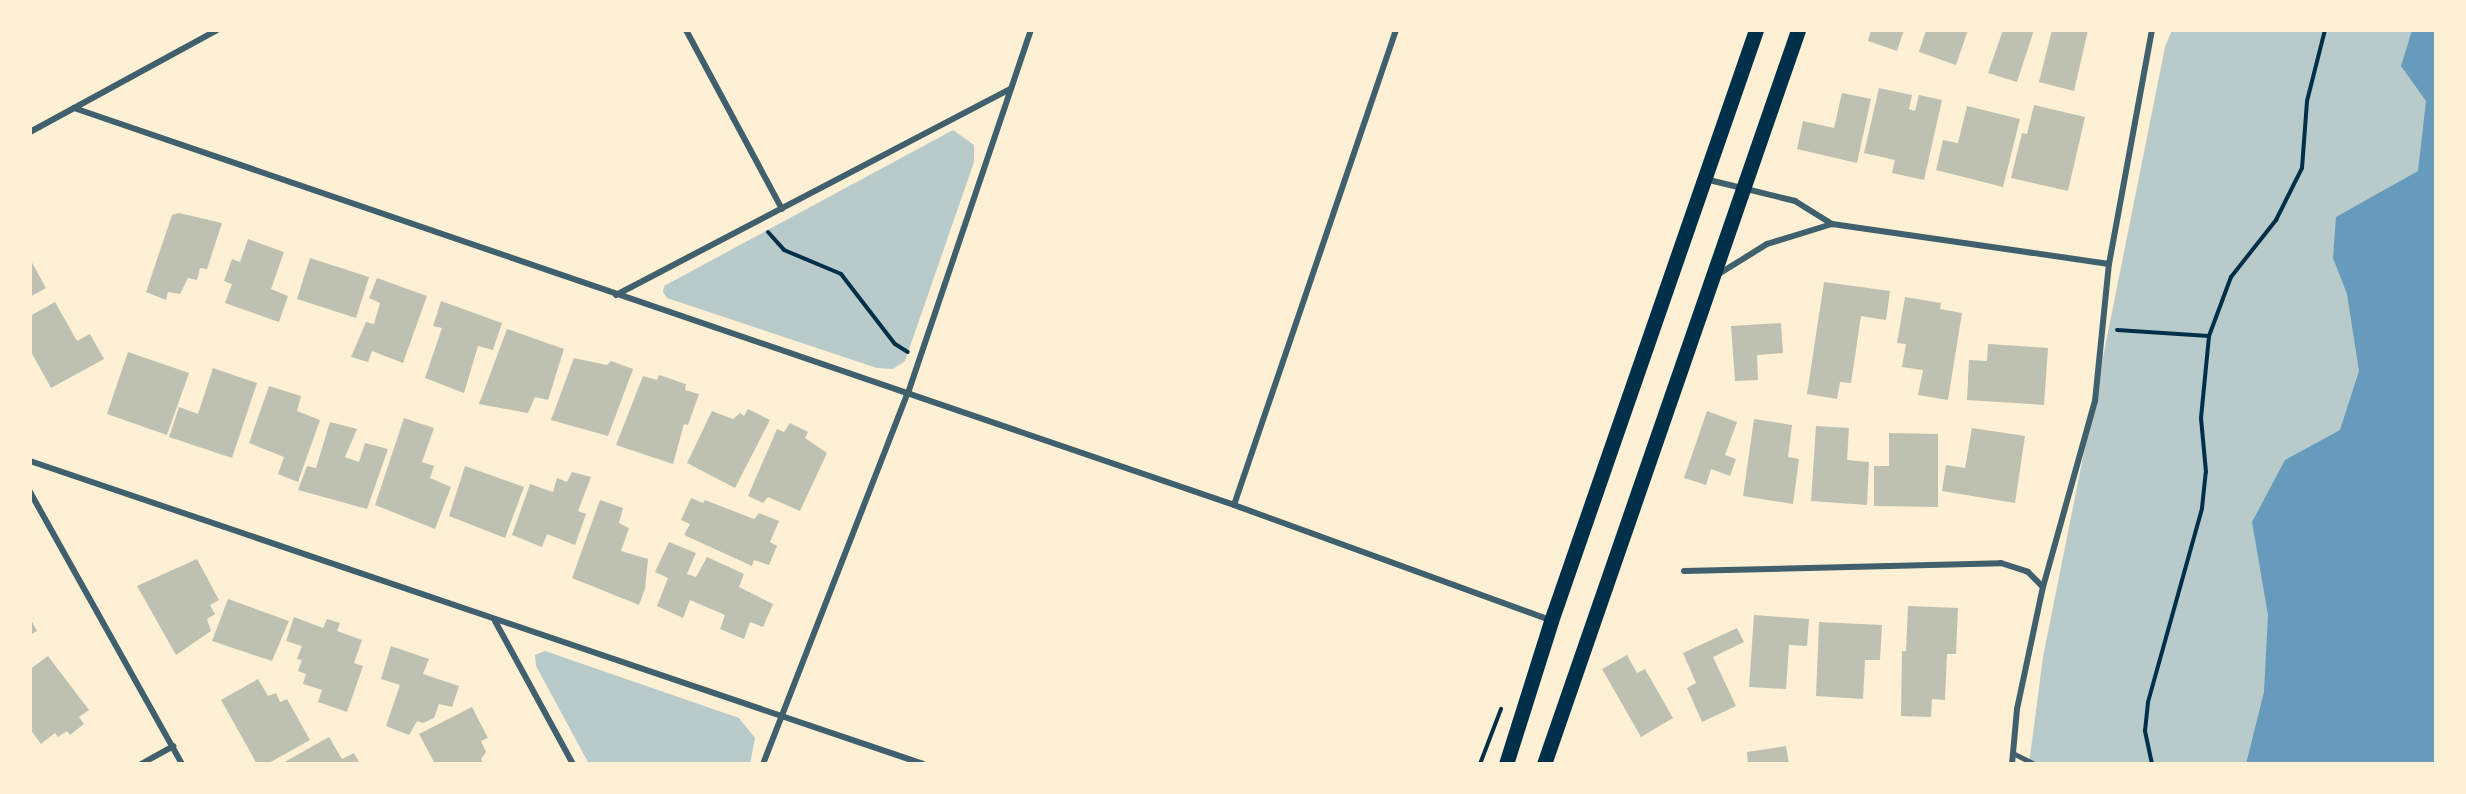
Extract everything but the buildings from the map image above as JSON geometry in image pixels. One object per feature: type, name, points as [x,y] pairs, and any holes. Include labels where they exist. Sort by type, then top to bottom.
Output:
[{"type":"main road","points":[[1506,764],[1551,621],[1756,30]]},
{"type":"main road","points":[[1544,764],[1798,30]]},
{"type":"street","points":[[30,132],[217,30]]},
{"type":"street","points":[[686,30],[782,209]]},
{"type":"street","points":[[764,764],[908,393],[1031,30]]},
{"type":"street","points":[[1234,505],[1396,30]]},
{"type":"street","points":[[2012,764],[2017,709],[2043,587],[2095,401],[2109,264],[2152,30]]},
{"type":"street","points":[[616,295],[758,223],[1011,88]]},
{"type":"street","points":[[74,108],[1234,505],[1551,621]]},
{"type":"street","points":[[1705,180],[1795,201],[1832,224],[2109,264]]},
{"type":"street","points":[[1712,279],[1767,244],[1832,224]]},
{"type":"street","points":[[30,461],[781,718],[923,764]]},
{"type":"street","points":[[30,492],[182,764]]},
{"type":"street","points":[[1684,571],[2001,563],[2028,572],[2043,587]]},
{"type":"street","points":[[495,620],[573,764]]},
{"type":"street","points":[[141,764],[173,746]]},
{"type":"lane","points":[[2013,753],[2035,764]]},
{"type":"path","points":[[2152,764],[2145,731],[2148,702],[2202,508],[2206,472],[2201,418],[2209,336],[2231,277],[2276,220],[2302,168],[2307,101],[2325,30]]},
{"type":"path","points":[[758,223],[784,250],[841,274],[895,344],[919,359]]},
{"type":"path","points":[[2104,330],[2209,336]]},
{"type":"shaded area","points":[[2172,30],[2436,30],[2436,764],[2029,764],[2043,657],[2165,47]]},
{"type":"shaded area","points":[[953,130],[974,145],[974,162],[905,361],[893,369],[877,368],[667,298],[663,292],[664,286]]},
{"type":"shaded area","points":[[545,651],[739,718],[755,738],[750,764],[589,764],[536,666],[535,655]]},
{"type":"water","points":[[2412,30],[2436,30],[2436,764],[2246,764],[2264,692],[2268,615],[2252,522],[2285,460],[2340,430],[2359,371],[2347,294],[2333,258],[2336,217],[2418,171],[2426,101],[2401,66]]}]
